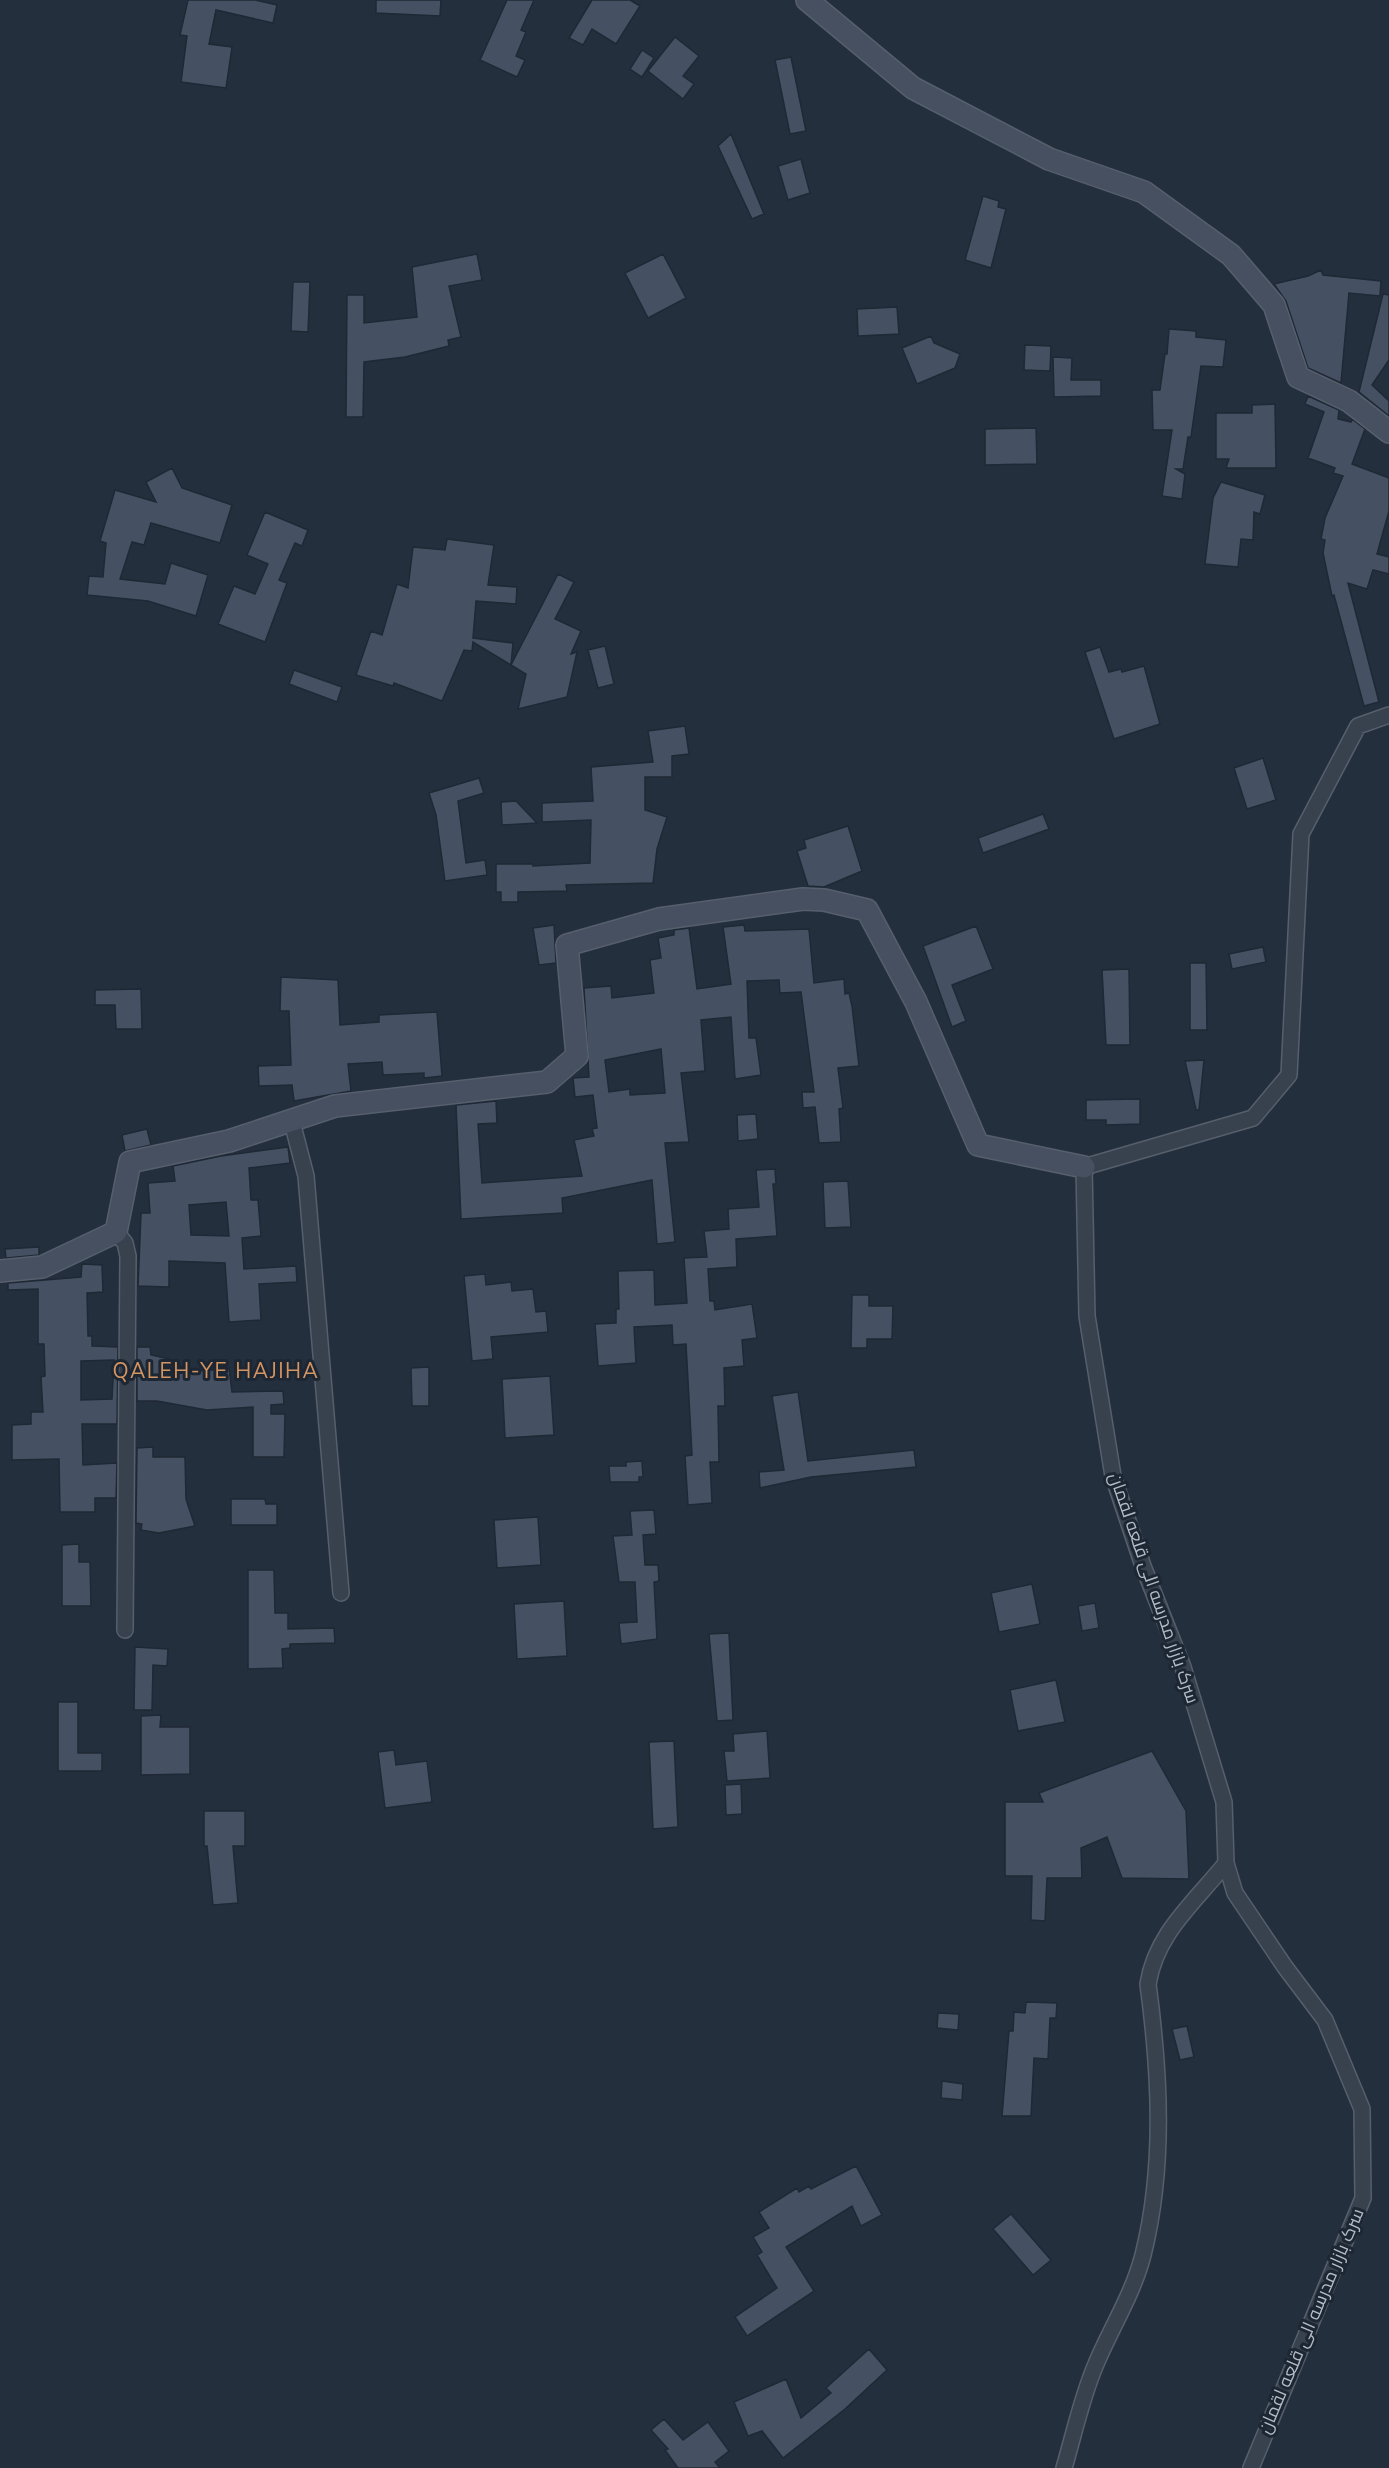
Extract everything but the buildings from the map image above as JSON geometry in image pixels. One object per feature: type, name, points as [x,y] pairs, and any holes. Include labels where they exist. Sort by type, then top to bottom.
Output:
[{"type":"street","points":[[807,0],[914,88],[1049,159],[1144,192],[1231,255],[1274,305],[1298,377],[1349,401],[1389,432]]},
{"type":"street","points":[[125,1630],[128,1256],[124,1243],[116,1232],[130,1162],[229,1141],[335,1106],[547,1082],[577,1056],[567,945],[659,919],[802,899],[824,900],[867,910],[916,1002],[978,1145],[1084,1167],[1253,1118],[1289,1075],[1301,834],[1358,726],[1389,715]]},
{"type":"street","points":[[292,1122],[306,1176],[341,1593]]},
{"type":"street","name":"سرک بازار مدرسه الی قلعه لقمان","points":[[1084,1167],[1087,1316],[1113,1476],[1143,1566],[1183,1667],[1224,1802],[1226,1863],[1235,1893],[1285,1967],[1325,2020],[1362,2109],[1363,2198],[1251,2468]]},
{"type":"street","points":[[0,1271],[42,1267],[116,1232]]},
{"type":"street","points":[[1064,2468],[1095,2364],[1115,2327],[1144,2246],[1153,2196],[1160,2111],[1148,1984],[1151,1964],[1160,1944],[1181,1913],[1226,1863]]},
{"type":"district","name":"QALEH-YE HAJIHA","points":[[216,1371]]}]
